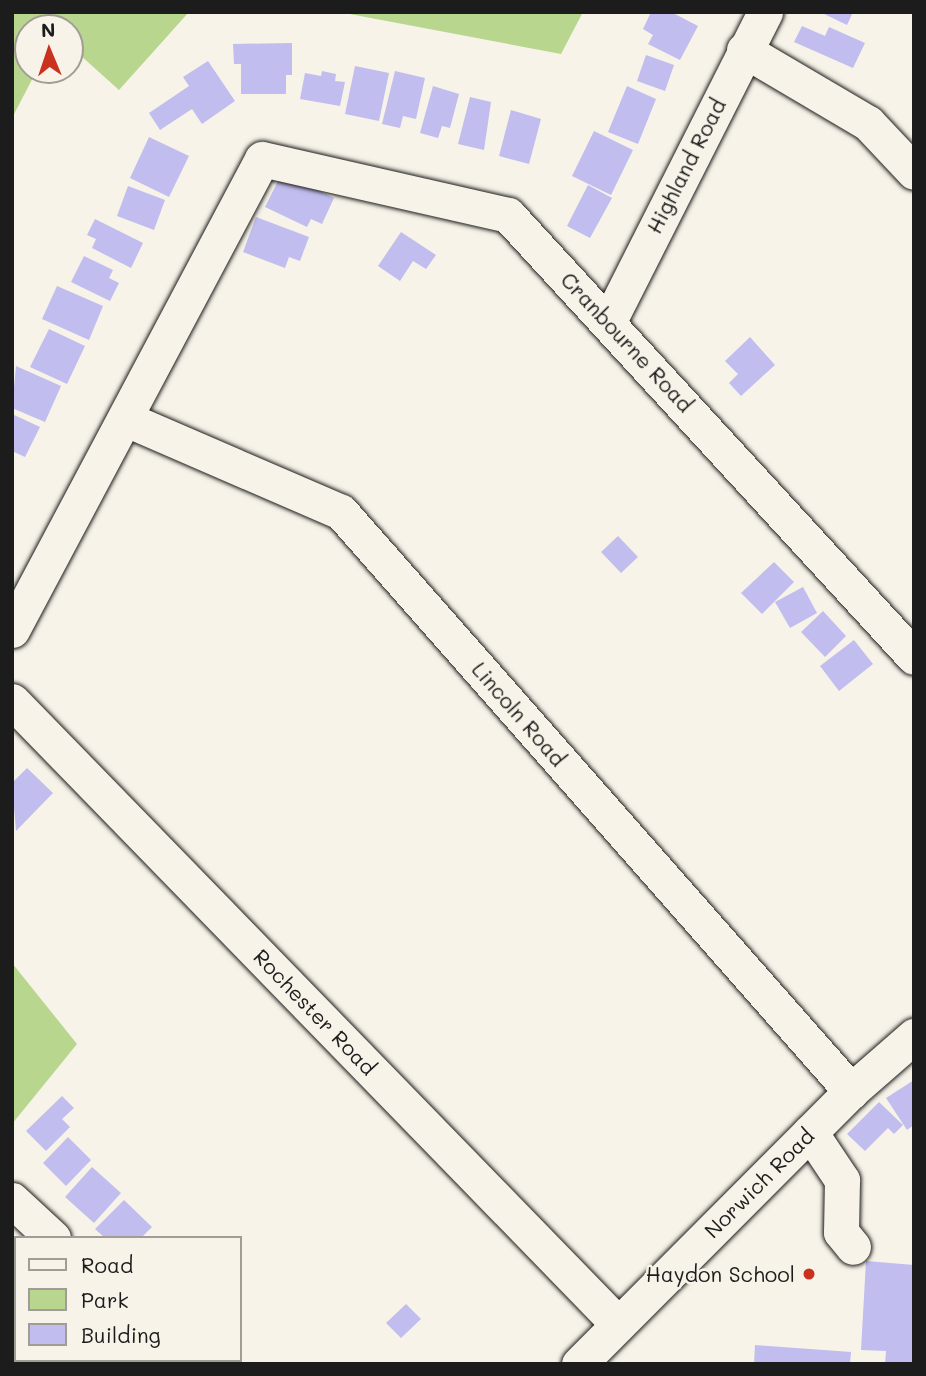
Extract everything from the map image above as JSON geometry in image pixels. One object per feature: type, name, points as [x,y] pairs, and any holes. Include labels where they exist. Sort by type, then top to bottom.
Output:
[{"type":"street","name":"Highland Road","points":[[609,321],[765,12]]},
{"type":"street","points":[[744,50],[868,123],[914,172]]},
{"type":"street","name":"Cranbourne Road","points":[[126,419],[262,159],[508,215],[609,321],[914,657]]},
{"type":"street","points":[[12,630],[126,419]]},
{"type":"street","name":"Lincoln Road","points":[[126,419],[341,512],[851,1091]]},
{"type":"street","name":"Rochester Road","points":[[12,701],[617,1323]]},
{"type":"street","name":"Norwich Road","points":[[579,1364],[851,1091],[914,1036]]},
{"type":"street","points":[[810,1132],[842,1180],[841,1232],[853,1247]]},
{"type":"street","points":[[12,1200],[51,1236]]},
{"type":"green space","points":[[12,12],[189,12],[119,90],[84,59],[84,14],[14,14],[14,84],[30,84],[12,118]]},
{"type":"green space","points":[[339,12],[583,12],[561,54]]},
{"type":"green space","points":[[12,963],[77,1044],[12,1124]]},
{"type":"building","points":[[651,12],[671,12],[698,26],[680,60],[648,44],[653,35],[643,29]]},
{"type":"building","points":[[820,12],[853,12],[847,25]]},
{"type":"building","points":[[802,26],[825,36],[829,27],[865,43],[853,68],[794,42]]},
{"type":"building","points":[[292,43],[292,75],[286,75],[286,94],[241,94],[241,64],[234,64],[233,44]]},
{"type":"building","points":[[646,55],[674,65],[665,91],[637,81]]},
{"type":"building","points":[[208,61],[235,101],[202,124],[192,109],[160,130],[149,113],[189,86],[183,77]]},
{"type":"building","points":[[355,66],[389,73],[379,121],[345,114]]},
{"type":"building","points":[[322,71],[336,74],[335,81],[345,82],[340,106],[300,99],[305,73],[321,76]]},
{"type":"building","points":[[395,71],[425,78],[416,119],[403,116],[400,128],[382,124]]},
{"type":"building","points":[[433,86],[459,94],[450,128],[442,126],[438,138],[420,133]]},
{"type":"building","points":[[627,86],[656,99],[638,144],[608,132]]},
{"type":"building","points":[[470,97],[491,102],[484,150],[458,144]]},
{"type":"building","points":[[511,110],[541,119],[529,164],[499,156]]},
{"type":"building","points":[[594,131],[633,150],[611,195],[572,176]]},
{"type":"building","points":[[149,137],[189,156],[169,197],[130,178]]},
{"type":"building","points":[[282,173],[334,198],[322,224],[311,219],[307,227],[265,207]]},
{"type":"building","points":[[588,185],[612,198],[590,238],[567,226]]},
{"type":"building","points":[[128,186],[165,200],[154,230],[117,216]]},
{"type":"building","points":[[256,217],[309,237],[300,261],[289,257],[285,268],[243,252]]},
{"type":"building","points":[[95,219],[143,243],[131,268],[92,248],[96,239],[87,235]]},
{"type":"building","points":[[401,232],[436,255],[426,269],[413,261],[400,281],[378,266]]},
{"type":"building","points":[[84,256],[113,270],[109,278],[119,283],[110,301],[71,282]]},
{"type":"building","points":[[57,286],[103,306],[89,340],[42,319]]},
{"type":"building","points":[[49,329],[85,346],[67,384],[30,367]]},
{"type":"building","points":[[750,337],[775,365],[741,396],[729,383],[738,374],[725,361]]},
{"type":"building","points":[[16,366],[61,386],[45,422],[12,408]]},
{"type":"building","points":[[12,414],[40,427],[25,457],[12,451]]},
{"type":"building","points":[[618,536],[638,557],[621,573],[601,552]]},
{"type":"building","points":[[774,562],[794,582],[762,614],[741,593]]},
{"type":"building","points":[[803,587],[817,613],[790,628],[775,602]]},
{"type":"building","points":[[823,611],[846,636],[825,657],[801,632]]},
{"type":"building","points":[[854,640],[873,664],[839,691],[820,666]]},
{"type":"building","points":[[27,768],[53,793],[16,831],[12,783]]},
{"type":"building","points":[[914,1080],[914,1125],[907,1130],[886,1098]]},
{"type":"building","points":[[62,1096],[74,1108],[62,1119],[70,1127],[46,1151],[26,1131]]},
{"type":"building","points":[[879,1102],[903,1125],[894,1134],[888,1128],[865,1151],[847,1134]]},
{"type":"building","points":[[68,1137],[91,1160],[66,1186],[43,1163]]},
{"type":"building","points":[[92,1167],[121,1193],[94,1223],[65,1197]]},
{"type":"building","points":[[124,1200],[152,1227],[143,1236],[103,1236],[95,1229]]},
{"type":"building","points":[[866,1261],[914,1265],[914,1364],[885,1364],[886,1351],[861,1350]]},
{"type":"building","points":[[406,1304],[421,1319],[401,1338],[386,1323]]},
{"type":"building","points":[[755,1345],[851,1352],[850,1364],[754,1364]]},
{"type":"place","name":"Haydon School","points":[[809,1274]]}]
